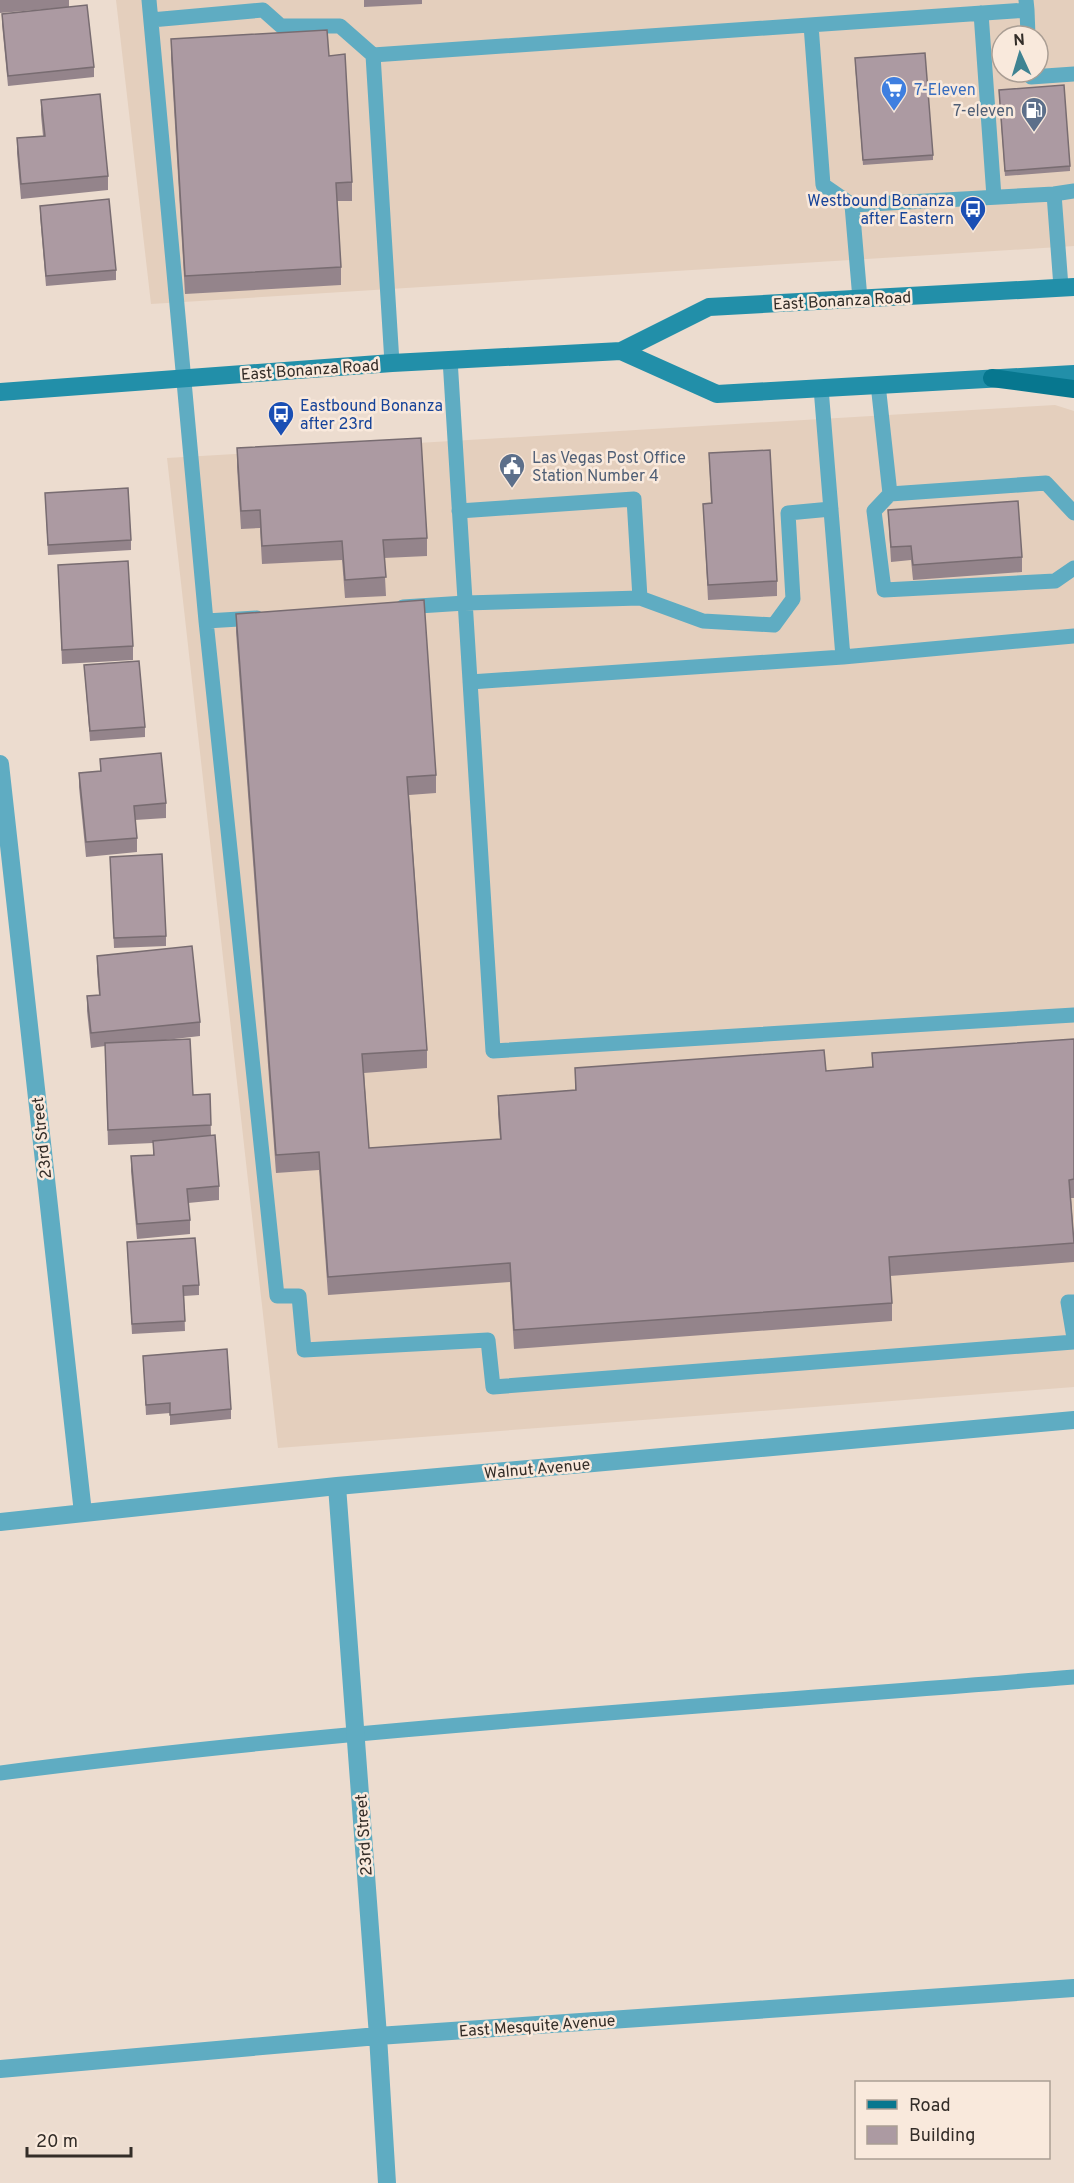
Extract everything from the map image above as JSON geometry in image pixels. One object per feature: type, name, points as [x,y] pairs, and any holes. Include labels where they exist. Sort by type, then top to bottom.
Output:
[{"type":"main road","name":"East Bonanza Road","points":[[0,392],[392,363],[621,351],[709,307],[1067,287]]},
{"type":"main road","name":"East Bonanza Road","points":[[621,351],[717,394],[1074,374]]},
{"type":"main road","points":[[992,378],[1074,389]]},
{"type":"street","name":"23rd Street","points":[[0,764],[83,1513]]},
{"type":"street","name":"Walnut Avenue","points":[[0,1522],[337,1486],[1074,1420]]},
{"type":"street","name":"23rd Street","points":[[337,1486],[387,2183]]},
{"type":"street","name":"East Mesquite Avenue","points":[[0,2069],[378,2036],[1074,1988]]},
{"type":"lane","points":[[149,0],[206,621],[277,1296],[299,1296],[304,1350],[488,1340],[493,1386],[1074,1340],[1068,1302],[1074,1302]]},
{"type":"lane","points":[[373,55],[981,13],[1027,5],[1028,24]]},
{"type":"lane","points":[[151,20],[263,10],[281,26],[340,26],[373,55],[392,363]]},
{"type":"lane","points":[[981,13],[994,197]]},
{"type":"lane","points":[[811,25],[823,185],[852,205],[1074,191]]},
{"type":"lane","points":[[1050,76],[1074,74]]},
{"type":"lane","points":[[1054,194],[1067,287]]},
{"type":"lane","points":[[852,205],[860,298]]},
{"type":"lane","points":[[450,360],[493,1051],[1074,1016]]},
{"type":"lane","points":[[878,384],[890,494]]},
{"type":"lane","points":[[821,388],[843,657]]},
{"type":"lane","points":[[1074,513],[1046,483],[890,494],[874,511],[884,590],[1055,581],[1074,568]]},
{"type":"lane","points":[[459,511],[634,499],[640,598]]},
{"type":"lane","points":[[383,609],[465,603],[640,598],[704,621],[774,625],[793,598],[788,513],[831,509]]},
{"type":"lane","points":[[206,621],[277,616]]},
{"type":"lane","points":[[470,682],[843,657],[1074,636]]},
{"type":"lane","points":[[0,1773],[117,1758],[356,1734],[1074,1677]]},
{"type":"shaded area","points":[[116,0],[1074,0],[1074,246],[151,304]]},
{"type":"shaded area","points":[[1055,405],[1074,411],[1074,1387],[278,1448],[167,458]]},
{"type":"building","points":[[87,5],[94,67],[8,76],[2,14]]},
{"type":"building","points":[[327,30],[329,56],[345,54],[352,182],[336,183],[341,267],[185,276],[171,39]]},
{"type":"building","name":"7-Eleven","points":[[925,53],[933,155],[863,160],[855,58]]},
{"type":"building","name":"7-eleven","points":[[1064,85],[1070,166],[1005,171],[999,90]]},
{"type":"building","points":[[100,94],[108,176],[21,184],[17,138],[45,136],[41,100]]},
{"type":"building","points":[[109,199],[116,270],[46,276],[40,206]]},
{"type":"building","points":[[421,438],[427,538],[383,540],[386,577],[345,580],[342,541],[262,546],[260,510],[241,511],[237,448]]},
{"type":"building","points":[[770,450],[777,581],[708,585],[703,504],[712,503],[709,453]]},
{"type":"building","points":[[128,488],[131,540],[48,545],[45,493]]},
{"type":"building","points":[[1018,501],[1022,557],[913,565],[911,546],[891,547],[888,510]]},
{"type":"building","points":[[128,561],[133,646],[62,650],[58,565]]},
{"type":"building","points":[[424,600],[436,775],[407,777],[427,1050],[362,1054],[369,1148],[501,1139],[498,1096],[576,1090],[575,1068],[824,1050],[826,1071],[873,1067],[872,1053],[1074,1039],[1074,1179],[1069,1180],[1074,1243],[889,1257],[892,1303],[514,1330],[510,1263],[328,1277],[319,1152],[276,1155],[236,614]]},
{"type":"building","points":[[139,661],[145,727],[90,731],[84,665]]},
{"type":"building","points":[[161,753],[166,803],[134,806],[137,838],[86,842],[79,773],[101,771],[100,759]]},
{"type":"building","points":[[162,854],[166,936],[114,938],[110,857]]},
{"type":"building","points":[[192,946],[200,1022],[91,1033],[87,996],[100,995],[97,956]]},
{"type":"building","points":[[190,1039],[193,1095],[210,1094],[211,1125],[108,1130],[105,1043]]},
{"type":"building","points":[[215,1135],[219,1186],[187,1189],[190,1220],[137,1224],[131,1156],[154,1155],[153,1141]]},
{"type":"building","points":[[195,1238],[199,1285],[183,1286],[185,1321],[132,1324],[127,1242]]},
{"type":"building","points":[[227,1349],[231,1409],[170,1415],[170,1403],[146,1405],[143,1356]]},
{"type":"place","name":"7-Eleven","points":[[894,112]]},
{"type":"place","name":"7-eleven","points":[[1034,133]]},
{"type":"place","name":"Westbound Bonanza after Eastern","points":[[973,232]]},
{"type":"place","name":"Eastbound Bonanza after 23rd","points":[[281,437]]},
{"type":"place","name":"Las Vegas Post Office Station Number 4","points":[[512,489]]}]
